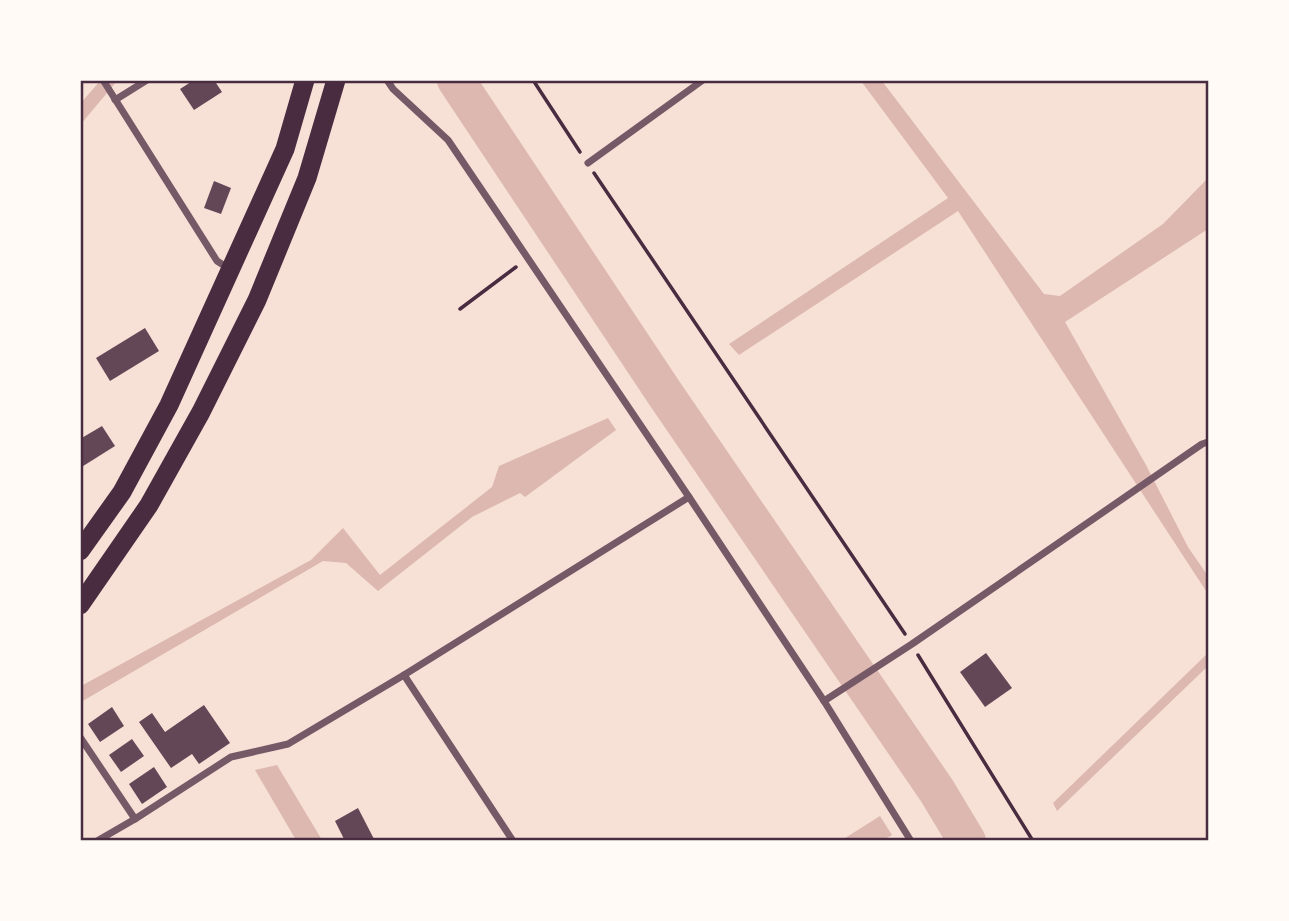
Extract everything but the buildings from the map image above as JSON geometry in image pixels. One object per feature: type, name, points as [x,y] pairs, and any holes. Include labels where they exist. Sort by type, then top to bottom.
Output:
[{"type":"highway","points":[[80,551],[122,492],[169,405],[285,149],[305,80]]},
{"type":"highway","points":[[80,604],[149,505],[201,412],[257,300],[307,178],[336,80]]},
{"type":"street","points":[[103,80],[216,261],[231,270]]},
{"type":"street","points":[[115,100],[147,80]]},
{"type":"street","points":[[387,80],[393,89],[448,140],[529,257],[824,701],[911,841]]},
{"type":"street","points":[[587,163],[703,80]]},
{"type":"street","points":[[824,701],[912,644],[1160,472],[1209,442]]},
{"type":"street","points":[[97,841],[231,757],[288,744],[689,497]]},
{"type":"street","points":[[404,675],[513,841]]},
{"type":"street","points":[[80,737],[135,819]]},
{"type":"path","points":[[533,80],[912,644],[1033,841]]},
{"type":"path","points":[[460,309],[529,257]]},
{"type":"shaded area","points":[[100,81],[117,81],[81,124],[80,104]]},
{"type":"shaded area","points":[[861,81],[882,81],[1044,294],[1060,296],[1163,224],[1208,178],[1208,229],[1065,322],[1146,465],[1188,547],[1208,576],[1208,594],[958,211],[739,355],[729,344],[948,198]]},
{"type":"shaded area","points":[[608,418],[616,430],[525,497],[520,493],[472,517],[378,591],[346,563],[323,561],[81,702],[81,686],[311,560],[343,528],[380,575],[492,487],[499,466]]},
{"type":"shaded area","points":[[1208,653],[1208,666],[1057,811],[1053,803]]},
{"type":"shaded area","points":[[277,765],[322,840],[296,840],[255,770]]},
{"type":"shaded area","points":[[880,816],[892,835],[883,840],[842,840]]},
{"type":"waterway","points":[[456,80],[665,394],[937,791],[967,841]]}]
